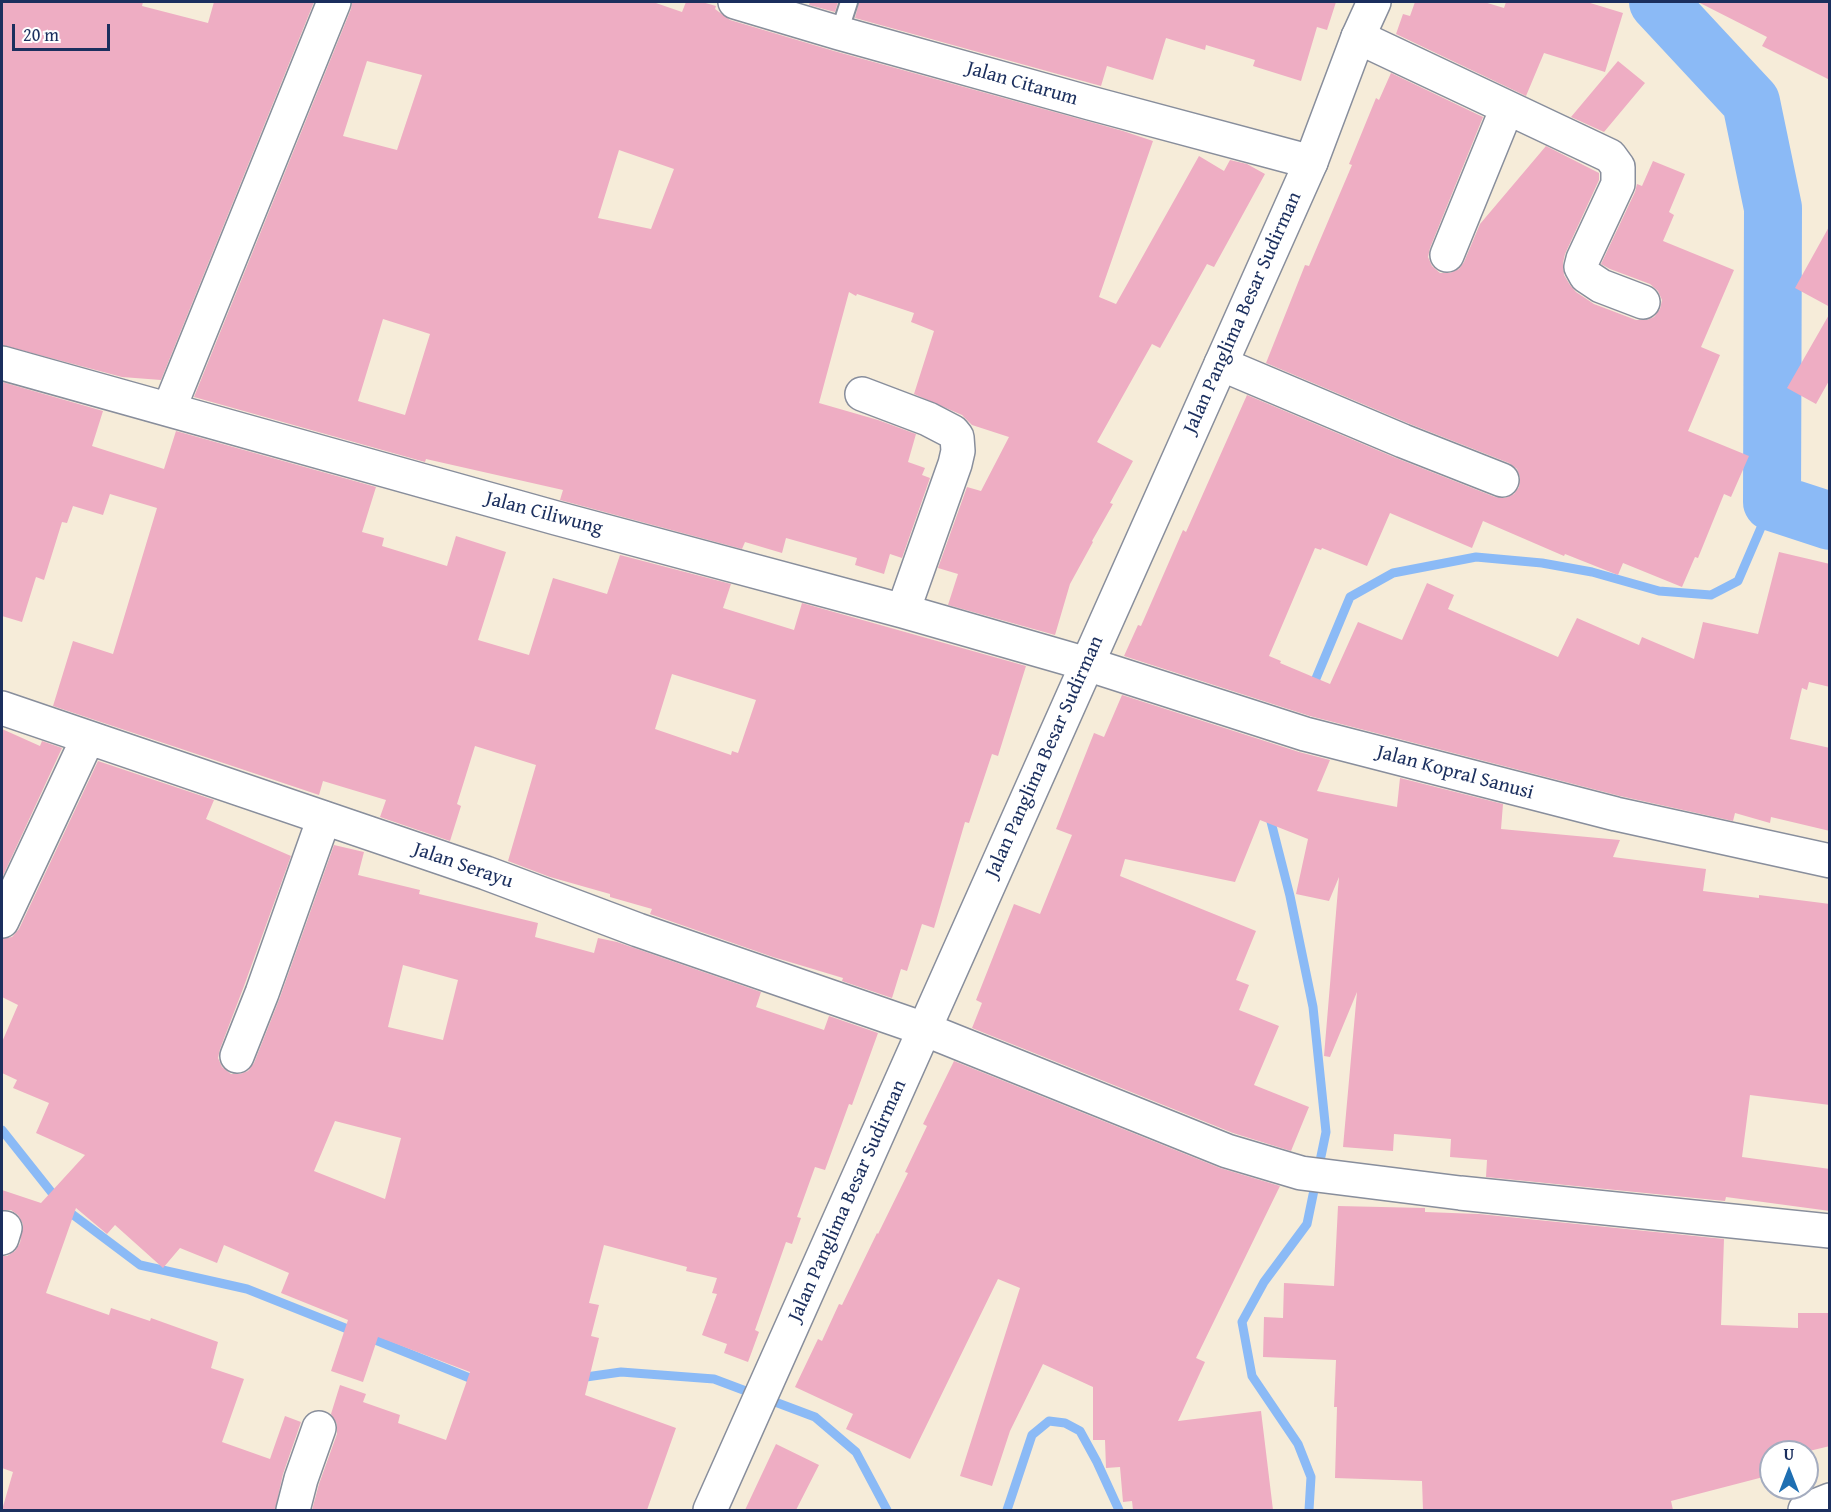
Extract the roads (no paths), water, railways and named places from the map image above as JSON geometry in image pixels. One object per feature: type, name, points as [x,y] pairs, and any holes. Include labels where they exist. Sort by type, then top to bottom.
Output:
[{"type":"street","points":[[169,409],[334,2]]},
{"type":"street","name":"Jalan Citarum","points":[[735,2],[839,33],[1311,162]]},
{"type":"street","name":"Jalan Panglima Besar Sudirman","points":[[710,1510],[1311,162],[1358,37],[1374,2]]},
{"type":"street","points":[[1358,37],[1610,156],[1616,162],[1619,175],[1618,184],[1581,267],[1586,276],[1601,286],[1643,302]]},
{"type":"street","points":[[1447,255],[1507,108]]},
{"type":"street","name":"Jalan Ciliwung","points":[[2,363],[556,518],[903,611],[1087,664]]},
{"type":"street","points":[[1221,364],[1402,441],[1502,480]]},
{"type":"street","points":[[862,394],[928,419],[945,427],[957,437],[958,451],[955,465],[903,611]]},
{"type":"street","name":"Jalan Kopral Sanusi","points":[[1087,664],[1295,731],[1616,814],[1830,861]]},
{"type":"street","name":"Jalan Serayu","points":[[2,708],[486,873],[638,930],[924,1029],[1227,1150],[1300,1173],[1830,1232]]},
{"type":"street","points":[[2,921],[88,738]]},
{"type":"street","points":[[237,1056],[262,993],[324,818]]},
{"type":"street","points":[[293,1510],[319,1428]]},
{"type":"street","points":[[1805,1510],[1830,1500]]},
{"type":"lane","points":[[839,33],[849,2]]},
{"type":"waterway","points":[[1658,2],[1751,102],[1773,208],[1772,502],[1830,521]]},
{"type":"waterway","points":[[1312,688],[1350,597],[1393,573],[1476,557],[1542,563],[1592,572],[1659,591],[1711,595],[1738,581],[1772,502]]},
{"type":"waterway","points":[[1269,814],[1290,896],[1313,1007],[1326,1132],[1307,1224],[1264,1282],[1242,1322],[1252,1376],[1298,1444],[1311,1477],[1309,1510]]},
{"type":"waterway","points":[[2,1130],[64,1208],[140,1265],[247,1289],[355,1332]]},
{"type":"waterway","points":[[368,1337],[477,1381]]},
{"type":"waterway","points":[[579,1378],[621,1372],[714,1379],[815,1417],[856,1452],[887,1510]]},
{"type":"waterway","points":[[1007,1510],[1032,1435],[1049,1421],[1065,1423],[1080,1431],[1119,1510]]}]
